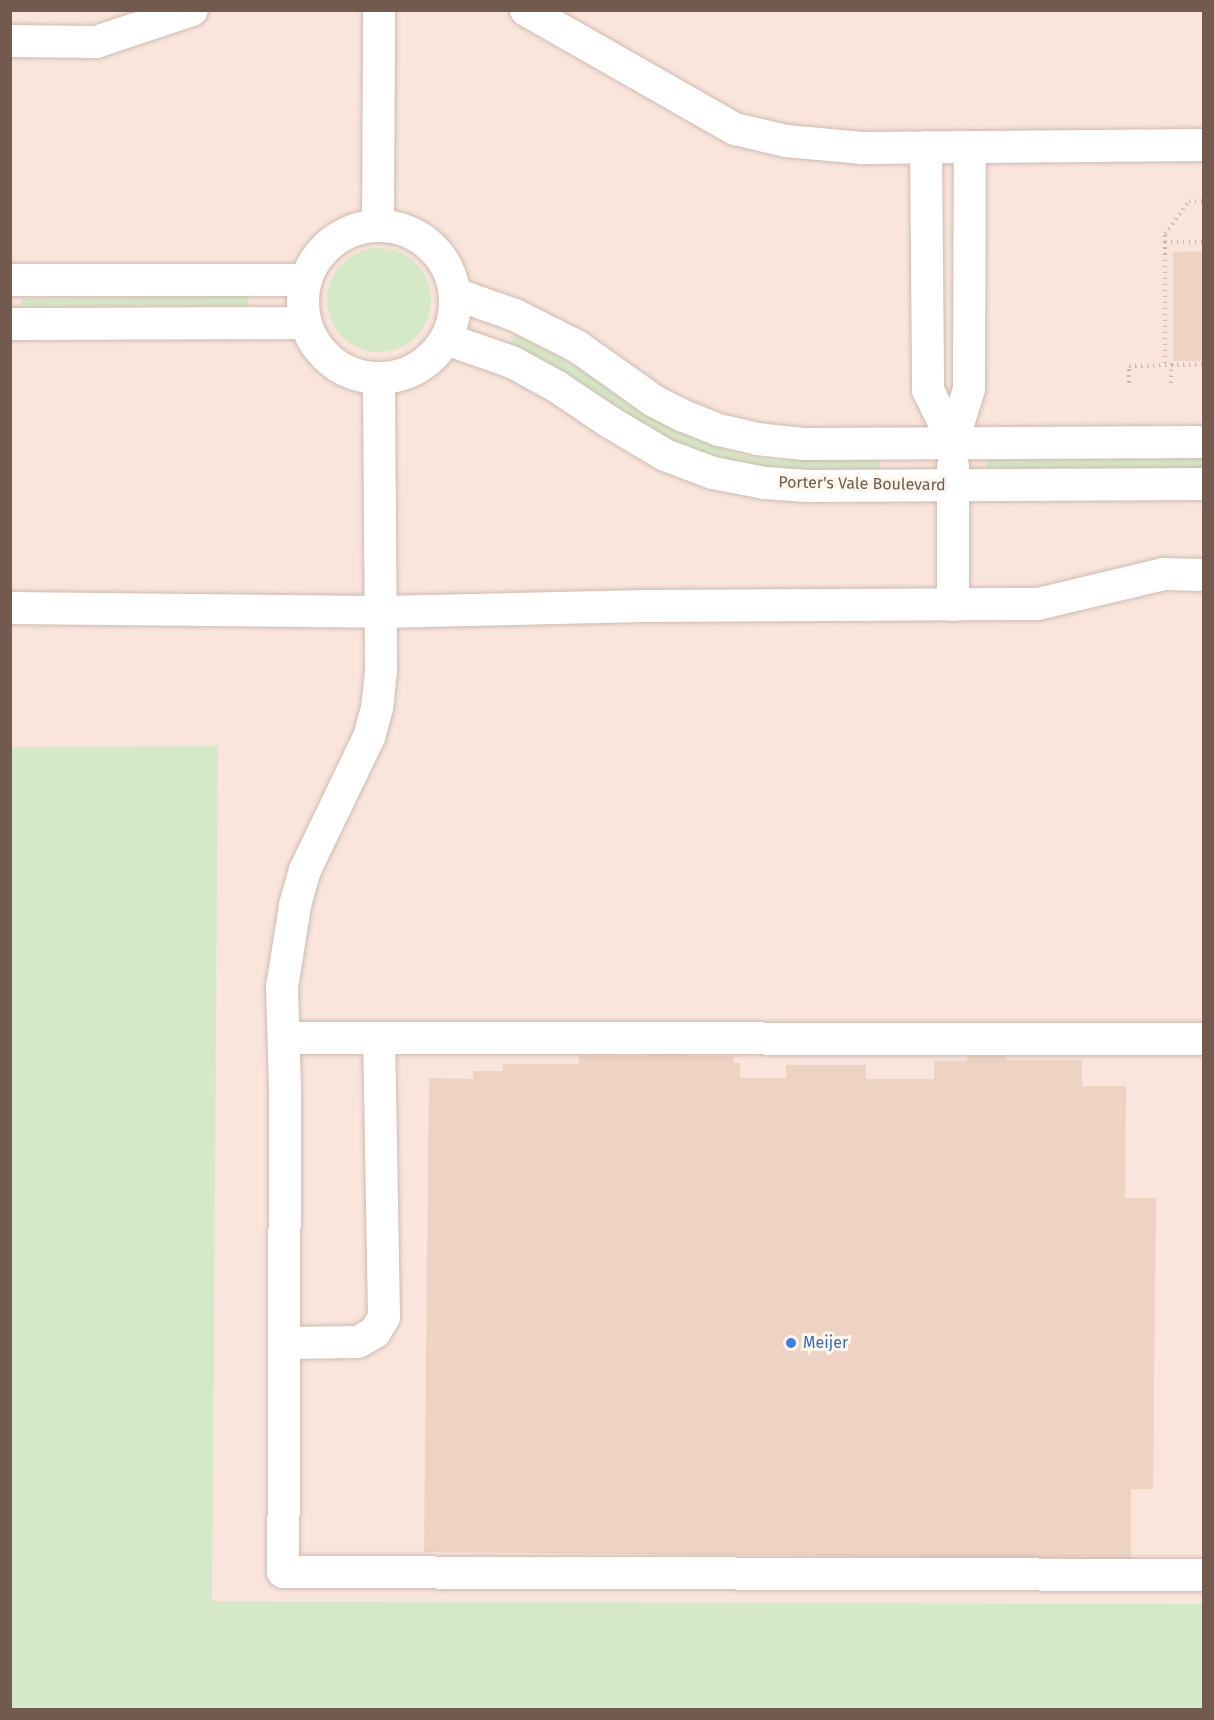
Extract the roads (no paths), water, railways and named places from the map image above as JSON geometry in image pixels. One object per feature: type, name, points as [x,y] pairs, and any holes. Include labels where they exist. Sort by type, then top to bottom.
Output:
[{"type":"street","points":[[10,41],[96,42],[192,10]]},
{"type":"street","points":[[378,225],[379,10]]},
{"type":"street","points":[[526,10],[735,129],[786,141],[863,148],[1203,145]]},
{"type":"street","points":[[926,147],[928,390],[952,441]]},
{"type":"street","points":[[953,605],[952,441],[969,389],[970,147]]},
{"type":"street","points":[[378,225],[407,231],[430,245],[447,268],[455,294],[455,314],[446,339],[421,366],[405,374],[380,379],[349,373],[327,358],[316,347],[305,322],[302,306],[306,280],[314,261],[332,242],[352,230],[378,225]]},
{"type":"street","points":[[10,279],[306,280]]},
{"type":"street","points":[[455,294],[515,315],[568,342],[654,401],[719,430],[757,439],[803,444],[952,441],[1203,442]]},
{"type":"street","points":[[10,324],[305,322]]},
{"type":"street","name":"Porter's Vale Boulevard","points":[[446,339],[512,362],[556,386],[665,455],[712,473],[765,483],[807,486],[1203,484]]},
{"type":"street","points":[[380,379],[381,671],[377,708],[369,737],[305,870],[297,897],[282,987],[284,1038],[283,1572],[1203,1575]]},
{"type":"street","points":[[10,608],[380,612],[644,606],[1038,604],[1164,574],[1203,575]]},
{"type":"street","points":[[284,1038],[1203,1039]]},
{"type":"street","points":[[284,1342],[358,1342],[375,1332],[384,1317],[378,1038]]},
{"type":"place","name":"Meijer","points":[[791,1343]]}]
